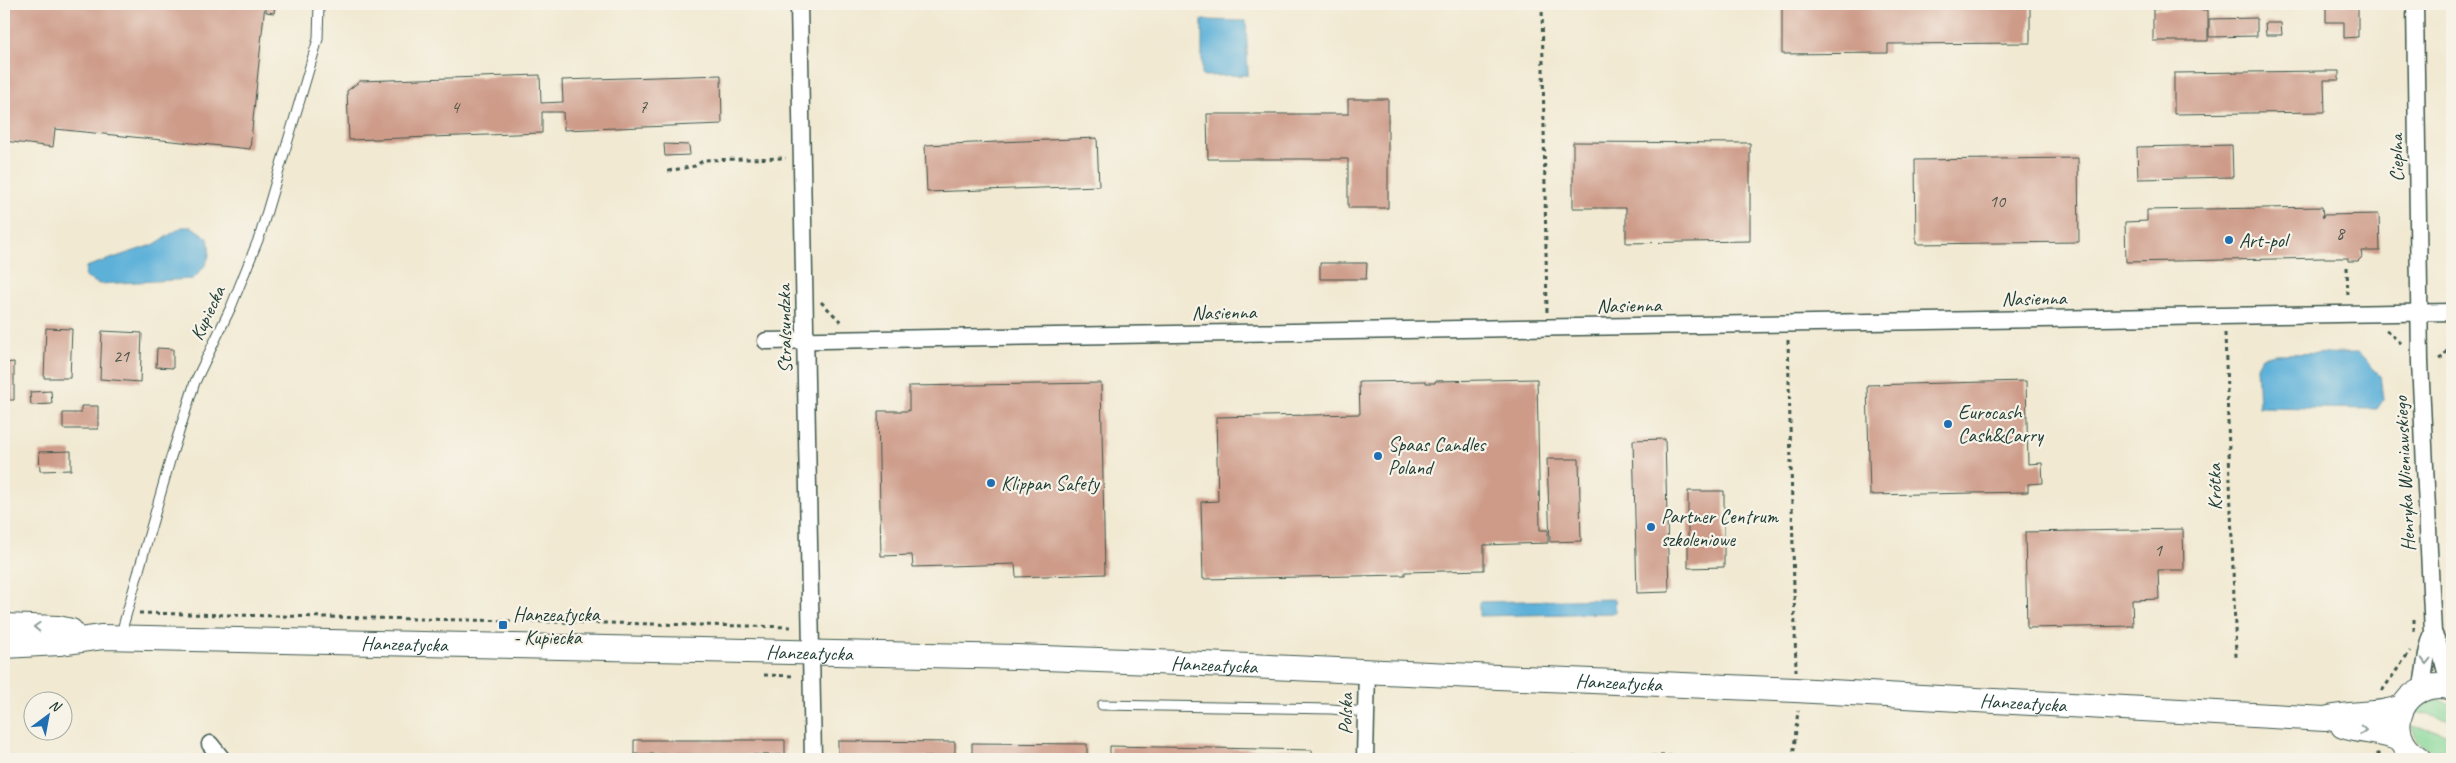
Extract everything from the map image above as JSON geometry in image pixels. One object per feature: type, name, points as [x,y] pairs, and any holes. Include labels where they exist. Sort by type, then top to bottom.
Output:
[{"type":"street","name":"Stralsundzka","points":[[799,4],[813,759]]},
{"type":"street","name":"Cieplna","points":[[2415,4],[2419,312]]},
{"type":"street","name":"Henryka Wieniawskiego","points":[[2419,312],[2433,633],[2426,651],[2426,664],[2421,689]]},
{"type":"street","name":"Nasienna","points":[[766,341],[2452,312]]},
{"type":"street","name":"Hanzeatycka","points":[[4,626],[58,628],[111,637]]},
{"type":"street","name":"Henryka Wieniawskiego","points":[[2433,633],[2440,644],[2447,678],[2452,687]]},
{"type":"street","name":"Hanzeatycka","points":[[4,646],[59,643],[111,637],[1016,657],[1367,670],[2325,718],[2340,714],[2379,714],[2402,708]]},
{"type":"street","name":"Polska","points":[[1365,759],[1367,670]]},
{"type":"street","points":[[2419,759],[2406,749],[2401,740],[2399,718],[2402,708],[2410,697],[2421,689],[2432,686],[2452,687]]},
{"type":"street","name":"Hanzeatycka","points":[[2325,718],[2352,730],[2380,732],[2401,740]]},
{"type":"street","points":[[210,744],[222,759]]},
{"type":"lane","name":"Kupiecka","points":[[111,637],[195,382],[260,235],[318,39],[319,4]]},
{"type":"lane","points":[[1102,704],[1331,709],[1366,712]]},
{"type":"path","points":[[1542,4],[1547,328]]},
{"type":"path","points":[[668,171],[695,166],[704,160],[802,158]]},
{"type":"path","points":[[2347,267],[2348,301]]},
{"type":"path","points":[[2380,313],[2382,328],[2393,334],[2405,349]]},
{"type":"path","name":"Krótka","points":[[2224,316],[2236,657]]},
{"type":"path","points":[[1788,324],[1796,678]]},
{"type":"path","points":[[2439,359],[2444,356],[2452,341]]},
{"type":"path","points":[[135,613],[793,627]]},
{"type":"path","points":[[1793,759],[1798,709]]},
{"type":"path","points":[[1460,759],[1689,756],[1758,759]]},
{"type":"green space","points":[[2437,700],[2452,704],[2452,721],[2416,712],[2423,705]]},
{"type":"green space","points":[[2412,726],[2452,735],[2452,746],[2438,750],[2427,748],[2418,739]]},
{"type":"water","points":[[1202,20],[1246,21],[1248,75],[1202,76]]},
{"type":"water","points":[[182,227],[192,227],[208,238],[209,256],[202,270],[193,279],[99,284],[85,277],[86,267],[155,244]]},
{"type":"water","points":[[2358,353],[2380,375],[2383,400],[2377,409],[2259,407],[2257,366],[2262,357],[2274,354]]},
{"type":"water","points":[[1615,599],[1616,613],[1479,616],[1479,602]]},
{"type":"building","points":[[4,4],[265,4],[250,149],[55,129],[53,147],[4,141]]},
{"type":"building","points":[[267,4],[275,4],[274,13],[266,12]]},
{"type":"building","points":[[2030,4],[2030,43],[1888,44],[1888,53],[1782,54],[1782,5]]},
{"type":"building","points":[[2326,4],[2358,4],[2358,37],[2344,38],[2344,22],[2326,22]]},
{"type":"building","points":[[2153,9],[2208,10],[2208,41],[2153,41]]},
{"type":"building","points":[[2257,18],[2257,36],[2209,37],[2209,19]]},
{"type":"building","points":[[2265,23],[2281,23],[2282,35],[2266,35]]},
{"type":"building","points":[[2339,71],[2339,80],[2324,80],[2325,112],[2174,114],[2174,73]]},
{"type":"building","points":[[540,75],[541,103],[563,102],[562,80],[721,75],[722,124],[564,130],[563,112],[542,112],[542,133],[349,140],[347,91],[360,81]]},
{"type":"building","points":[[1348,99],[1388,99],[1388,208],[1348,208],[1348,159],[1208,159],[1207,114],[1348,114]]},
{"type":"building","points":[[1097,138],[1099,186],[927,192],[925,145]]},
{"type":"building","points":[[1573,142],[1750,143],[1750,241],[1626,243],[1626,208],[1573,208]]},
{"type":"building","points":[[664,144],[689,145],[690,155],[665,156]]},
{"type":"building","points":[[2232,145],[2233,177],[2138,179],[2137,147]]},
{"type":"building","points":[[2078,158],[2079,242],[1916,244],[1915,160]]},
{"type":"building","name":"Art-pol","points":[[2322,207],[2323,218],[2323,215],[2379,214],[2380,251],[2361,251],[2362,257],[2358,261],[2348,261],[2348,258],[2324,258],[2126,262],[2125,222],[2147,221],[2147,210]]},
{"type":"building","points":[[1320,263],[1367,263],[1366,279],[1320,279]]},
{"type":"building","points":[[46,328],[72,329],[70,378],[44,378]]},
{"type":"building","points":[[102,331],[142,333],[140,382],[100,379]]},
{"type":"building","points":[[157,348],[173,349],[173,368],[156,367]]},
{"type":"building","points":[[14,362],[14,400],[4,400],[4,363]]},
{"type":"building","name":"Spaas Candles Poland","points":[[1537,379],[1540,530],[1548,530],[1548,543],[1484,545],[1484,570],[1405,572],[1405,575],[1203,579],[1201,502],[1218,501],[1216,417],[1360,414],[1359,382],[1426,381],[1426,383],[1435,383],[1435,381]]},
{"type":"building","name":"Eurocash Cash&Carry","points":[[2026,381],[2028,464],[2042,463],[2043,483],[2028,484],[2028,492],[1870,495],[1867,385]]},
{"type":"building","name":"Klippan Safety","points":[[1101,383],[1105,574],[1016,577],[1015,564],[913,567],[912,555],[881,556],[878,411],[909,411],[909,386]]},
{"type":"building","points":[[51,391],[52,404],[31,405],[30,392]]},
{"type":"building","points":[[81,406],[98,406],[98,429],[63,429],[63,413],[81,413]]},
{"type":"building","name":"Partner Centrum szkoleniowe","points":[[1665,439],[1669,592],[1637,593],[1633,440]]},
{"type":"building","points":[[71,451],[71,470],[40,471],[39,452]]},
{"type":"building","points":[[1547,459],[1579,459],[1581,541],[1550,542]]},
{"type":"building","points":[[1688,491],[1724,491],[1724,567],[1688,568]]},
{"type":"building","points":[[2183,529],[2184,570],[2158,570],[2159,599],[2132,600],[2133,626],[2027,628],[2025,532]]},
{"type":"building","points":[[634,740],[785,740],[785,755],[634,754]]},
{"type":"building","points":[[838,741],[955,742],[955,757],[838,757]]},
{"type":"building","points":[[972,743],[1087,744],[1087,759],[972,758]]},
{"type":"building","points":[[1110,746],[1312,750],[1312,759],[1110,759]]},
{"type":"place","name":"Art-pol","points":[[2229,240]]},
{"type":"place","name":"Eurocash Cash&Carry","points":[[1948,424]]},
{"type":"place","name":"Spaas Candles Poland","points":[[1378,456]]},
{"type":"place","name":"Klippan Safety","points":[[991,483]]},
{"type":"place","name":"Partner Centrum szkoleniowe","points":[[1651,527]]},
{"type":"place","name":"Hanzeatycka - Kupiecka","points":[[503,625]]}]
